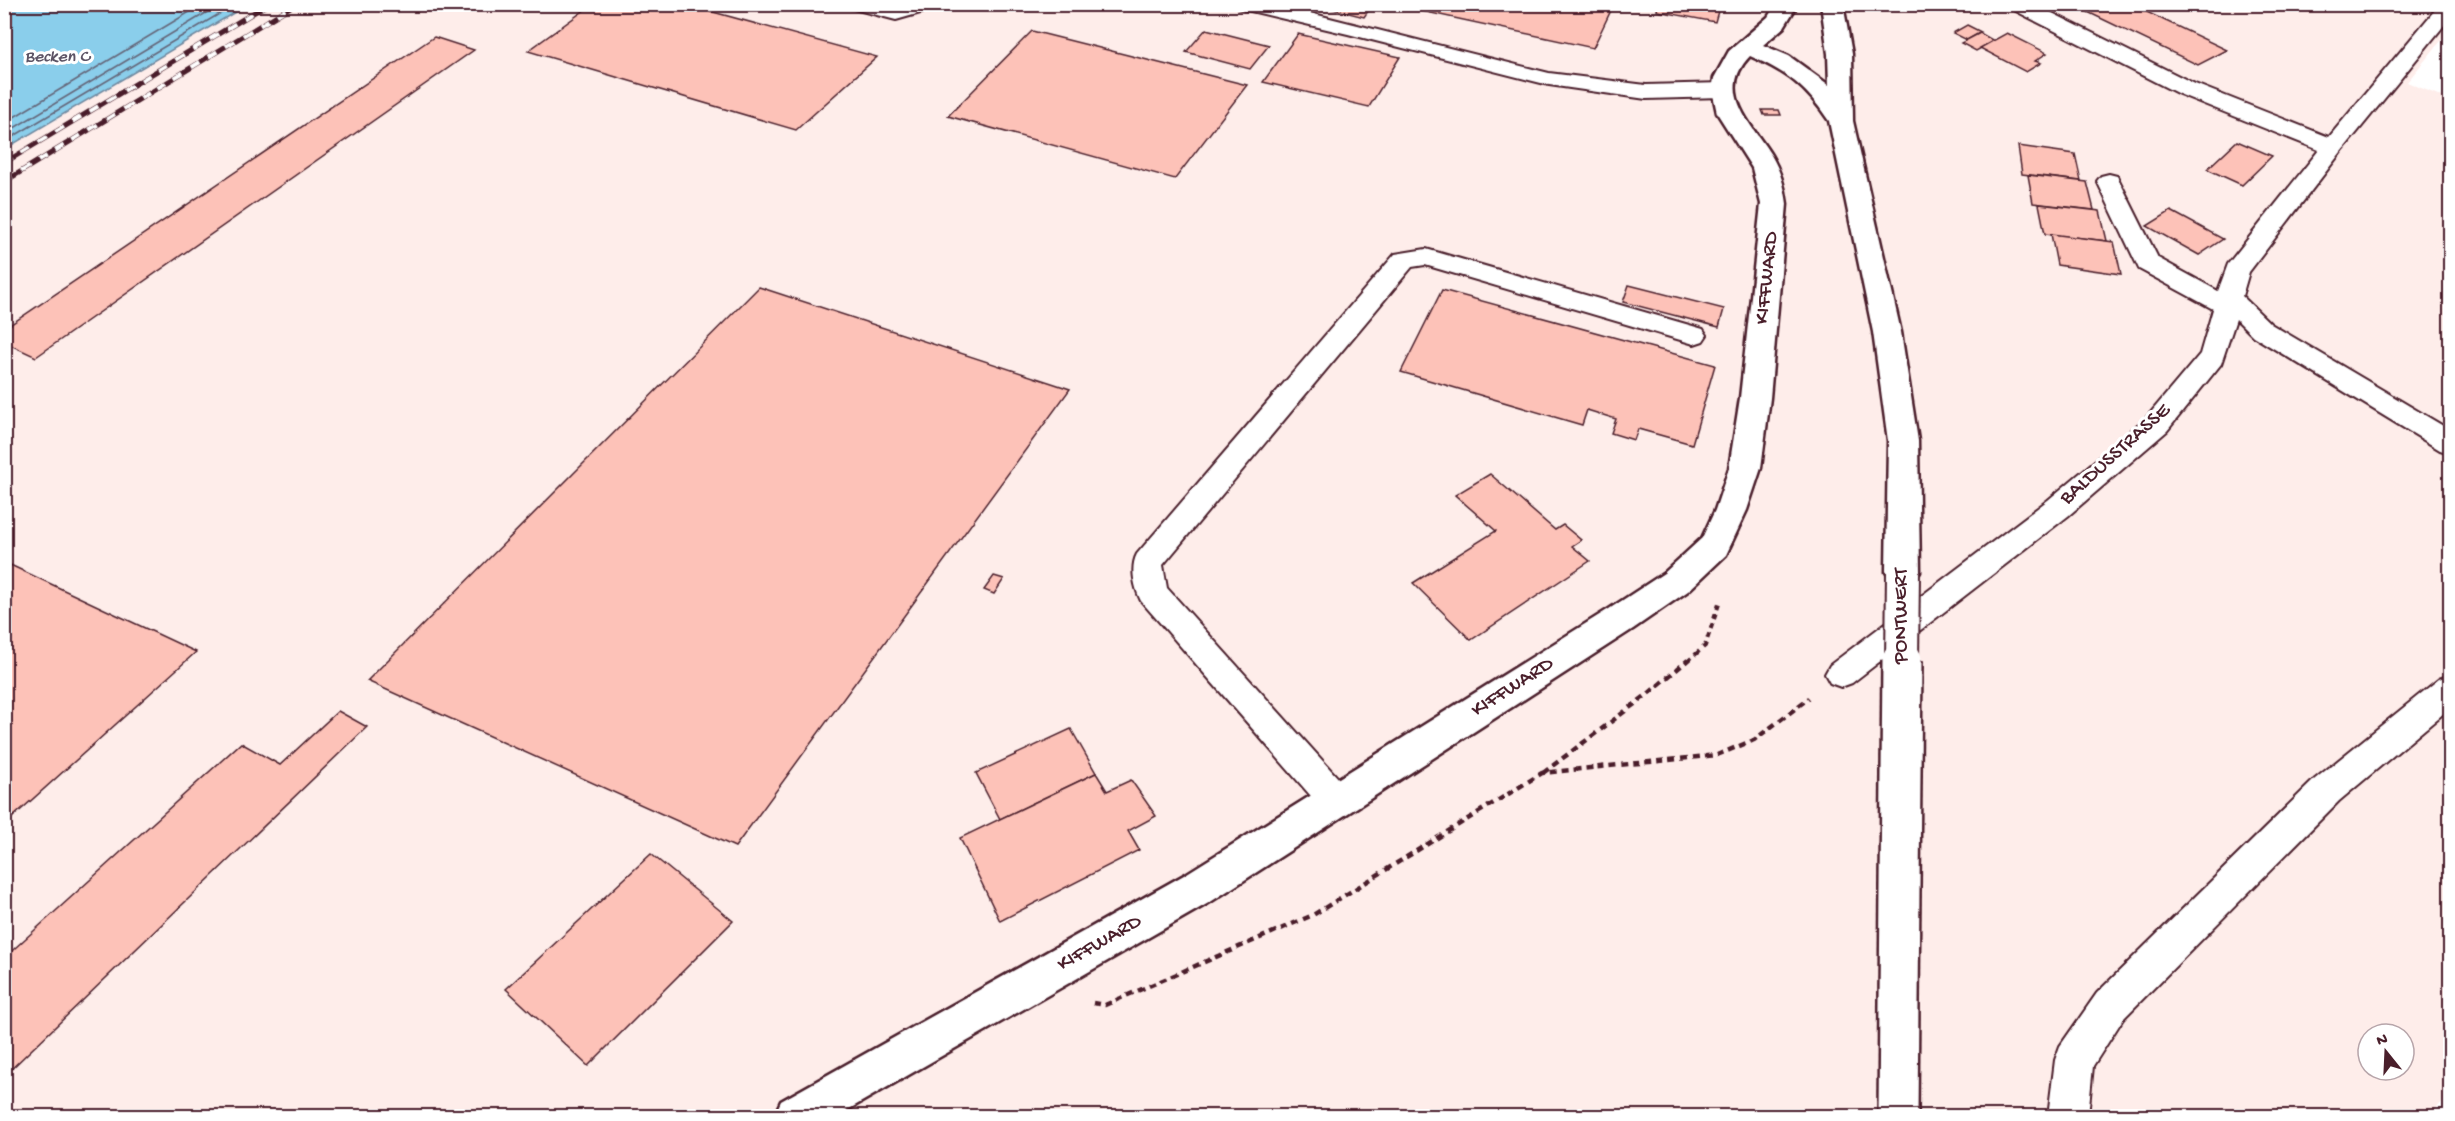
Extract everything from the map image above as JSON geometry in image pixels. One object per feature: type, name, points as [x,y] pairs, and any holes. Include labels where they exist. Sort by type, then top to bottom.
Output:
[{"type":"street","points":[[1723,90],[1723,80],[1733,61],[1773,27],[1787,4]]},
{"type":"street","name":"PONTWERT","points":[[1832,4],[1840,54],[1841,121],[1885,321],[1903,441],[1898,1116]]},
{"type":"street","name":"PONTWERT","points":[[1749,48],[1781,61],[1801,74],[1821,91],[1841,121]]},
{"type":"street","name":"KIFFWARD","points":[[796,1116],[1198,888],[1676,582],[1714,546],[1731,510],[1745,468],[1755,398],[1774,204],[1770,179],[1760,158],[1723,104],[1723,90]]},
{"type":"lane","points":[[857,4],[896,14],[931,4]]},
{"type":"lane","points":[[1245,4],[1350,27],[1549,79],[1647,92],[1723,90]]},
{"type":"lane","points":[[2017,4],[2187,89],[2333,147]]},
{"type":"lane","name":"BALDUSSTRASSE","points":[[1841,674],[2058,508],[2157,424],[2212,357],[2236,270],[2333,147],[2451,5]]},
{"type":"lane","points":[[2109,181],[2148,263],[2189,287],[2227,301],[2262,330],[2451,442]]},
{"type":"lane","points":[[1336,800],[1152,592],[1148,562],[1404,260],[1426,257],[1694,335]]},
{"type":"lane","points":[[2068,1116],[2074,1060],[2110,1006],[2327,790],[2451,689]]},
{"type":"path","points":[[1055,970],[1070,998],[1105,1005],[1313,915],[1542,773],[1648,694],[1705,646],[1727,581],[1714,546]]},
{"type":"path","points":[[1542,773],[1716,755],[1754,740],[1841,674]]},
{"type":"shaded area","points":[[247,5],[2450,5],[2450,30],[2407,82],[2450,100],[2450,1094],[2429,1116],[5,1116],[4,149]]},
{"type":"water","name":"Becken C","points":[[5,4],[247,4],[247,5],[5,149]]},
{"type":"building","points":[[593,4],[684,4],[877,57],[796,130],[528,51]]},
{"type":"building","points":[[1314,4],[1373,4],[1364,17]]},
{"type":"building","points":[[1420,4],[1614,4],[1593,48],[1417,10]]},
{"type":"building","points":[[1658,4],[1720,4],[1715,22],[1657,11]]},
{"type":"building","points":[[2071,4],[2130,4],[2227,50],[2198,65]]},
{"type":"building","points":[[1967,25],[1981,32],[1967,40],[1953,33]]},
{"type":"building","points":[[1206,29],[1269,45],[1250,69],[1186,52]]},
{"type":"building","points":[[1032,31],[1247,85],[1175,179],[948,116]]},
{"type":"building","points":[[1980,33],[1994,41],[1976,51],[1961,43]]},
{"type":"building","points":[[2007,33],[2047,53],[2035,61],[2041,63],[2026,72],[1980,48]]},
{"type":"building","points":[[1298,34],[1400,57],[1369,107],[1263,82]]},
{"type":"building","points":[[434,37],[474,50],[36,357],[4,342],[4,329]]},
{"type":"building","points":[[1762,110],[1779,110],[1781,115],[1764,115]]},
{"type":"building","points":[[2237,141],[2272,156],[2242,185],[2207,169]]},
{"type":"building","points":[[2018,146],[2075,154],[2081,181],[2022,174]]},
{"type":"building","points":[[2028,175],[2087,182],[2094,210],[2033,203]]},
{"type":"building","points":[[2039,204],[2100,211],[2107,241],[2045,234]]},
{"type":"building","points":[[2171,211],[2223,239],[2199,255],[2147,226]]},
{"type":"building","points":[[2051,234],[2114,242],[2121,274],[2057,265]]},
{"type":"building","points":[[1629,285],[1724,309],[1719,327],[1623,302]]},
{"type":"building","points":[[759,287],[1070,389],[735,847],[367,681]]},
{"type":"building","points":[[1442,290],[1715,365],[1692,444],[1638,429],[1634,440],[1611,433],[1616,419],[1587,410],[1582,425],[1401,372]]},
{"type":"building","points":[[1490,474],[1555,530],[1563,525],[1581,540],[1572,546],[1590,561],[1471,640],[1413,583],[1496,531],[1455,495]]},
{"type":"building","points":[[4,562],[196,652],[4,825]]},
{"type":"building","points":[[994,576],[1004,579],[994,594],[984,590]]},
{"type":"building","points":[[338,711],[367,727],[4,1076],[4,958],[241,743],[280,765]]},
{"type":"building","points":[[1071,729],[1096,773],[1000,819],[976,773]]},
{"type":"building","points":[[1096,773],[1107,791],[1131,780],[1156,816],[1128,831],[1139,850],[1000,921],[960,838]]},
{"type":"building","points":[[651,854],[733,921],[588,1066],[506,989]]},
{"type":"railway","points":[[4,163],[268,4]]},
{"type":"railway","points":[[4,182],[295,4]]}]
